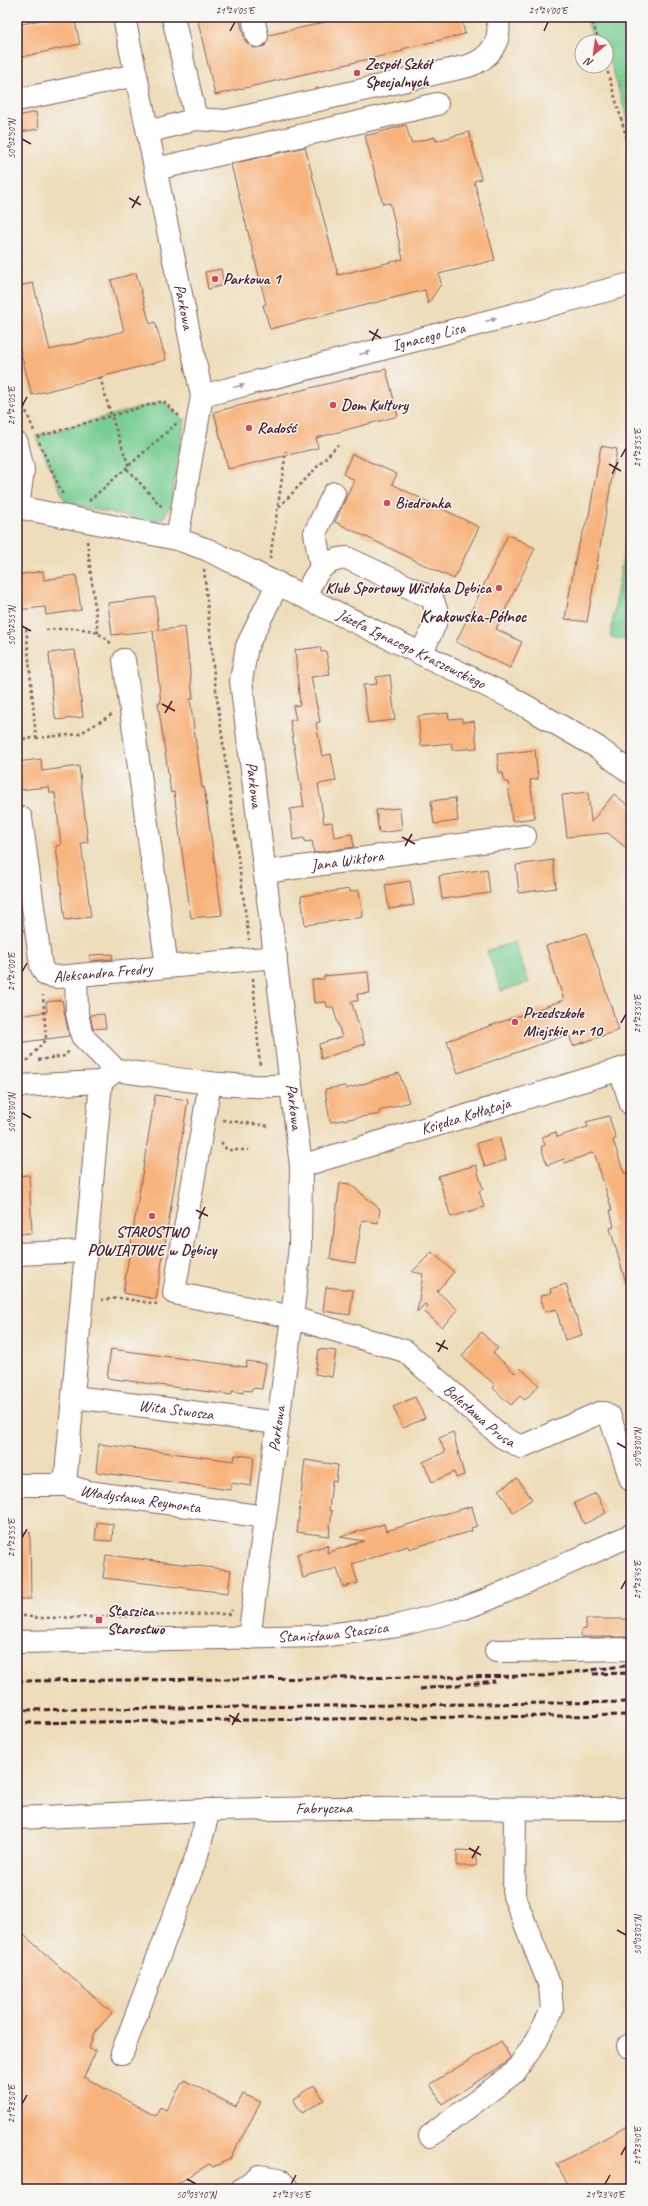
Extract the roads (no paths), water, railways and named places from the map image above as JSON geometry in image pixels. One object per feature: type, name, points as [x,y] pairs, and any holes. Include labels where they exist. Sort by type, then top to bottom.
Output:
[{"type":"street","name":"Parkowa","points":[[124,17],[202,396],[177,540]]},
{"type":"street","points":[[173,17],[196,119]]},
{"type":"street","points":[[148,132],[196,119],[226,121],[472,64],[484,58],[496,44],[499,24],[497,17]]},
{"type":"street","points":[[17,100],[136,75]]},
{"type":"street","points":[[156,169],[437,104]]},
{"type":"street","name":"Ignacego Lisa","points":[[202,396],[631,284]]},
{"type":"street","points":[[18,507],[26,439]]},
{"type":"street","points":[[321,568],[315,533],[334,493]]},
{"type":"street","name":"Józefa Ignacego Kraszewskiego","points":[[18,507],[177,540],[273,574],[305,597],[510,697],[560,724],[597,747],[631,773]]},
{"type":"street","points":[[305,597],[321,568],[333,559],[347,558],[432,598],[437,612],[436,618],[420,654]]},
{"type":"street","name":"Parkowa","points":[[250,1638],[300,1246],[301,1166],[241,681],[247,646],[273,574]]},
{"type":"street","points":[[124,660],[166,967]]},
{"type":"street","name":"Aleksandra Fredry","points":[[17,819],[21,818],[41,966],[46,975],[56,977],[76,976],[276,957]]},
{"type":"street","name":"Jana Wiktora","points":[[265,872],[525,836]]},
{"type":"street","points":[[65,1485],[86,1251],[109,1076],[82,1036],[77,1013],[76,976]]},
{"type":"street","points":[[626,1068],[631,1104]]},
{"type":"street","name":"Księdza Kołłątaja","points":[[301,1166],[626,1068]]},
{"type":"street","points":[[17,1086],[109,1076],[264,1088],[291,1085]]},
{"type":"street","points":[[210,1083],[174,1293],[292,1318]]},
{"type":"street","points":[[17,1254],[86,1251]]},
{"type":"street","name":"Bolesława Prusa","points":[[292,1318],[405,1351],[502,1437],[521,1447],[599,1413],[605,1413],[610,1418],[631,1480]]},
{"type":"street","name":"Wita Stwosza","points":[[74,1397],[278,1424]]},
{"type":"street","name":"Władysława Reymonta","points":[[17,1485],[65,1485],[88,1492],[265,1517]]},
{"type":"street","name":"Stanisława Staszica","points":[[17,1642],[250,1638],[342,1634],[432,1618],[489,1599],[631,1535]]},
{"type":"street","points":[[496,1651],[631,1649]]},
{"type":"street","name":"Fabryczna","points":[[17,1818],[208,1810],[337,1808],[515,1810],[631,1809]]},
{"type":"street","points":[[122,2053],[197,1855],[208,1810]]},
{"type":"street","points":[[430,2136],[516,2072],[537,2040],[552,2010],[550,1986],[514,1896],[515,1810]]},
{"type":"street","points":[[242,2189],[259,2176],[278,2179],[288,2189]]},
{"type":"railway","points":[[17,1681],[543,1676],[631,1665]]},
{"type":"railway","points":[[593,1674],[631,1673]]},
{"type":"railway","points":[[420,1689],[495,1681]]},
{"type":"railway","points":[[17,1710],[631,1702]]},
{"type":"railway","points":[[17,1723],[631,1715]]},
{"type":"place","name":"Zespół Szkół Specjalnych","points":[[357,73]]},
{"type":"place","name":"Parkowa 1","points":[[215,279]]},
{"type":"place","name":"Dom Kultury","points":[[333,405]]},
{"type":"place","name":"Radość","points":[[249,428]]},
{"type":"place","name":"Biedronka","points":[[387,503]]},
{"type":"place","name":"Klub Sportowy Wisłoka Dębica","points":[[499,588]]},
{"type":"place","name":"Przedszkole Miejskie nr 10","points":[[515,1022]]},
{"type":"place","name":"STAROSTWO POWIATOWE w Dębicy","points":[[152,1216]]},
{"type":"place","name":"Staszica Starostwo","points":[[99,1620]]},
{"type":"district","name":"Krakowska-Północ","points":[[473,616]]}]
